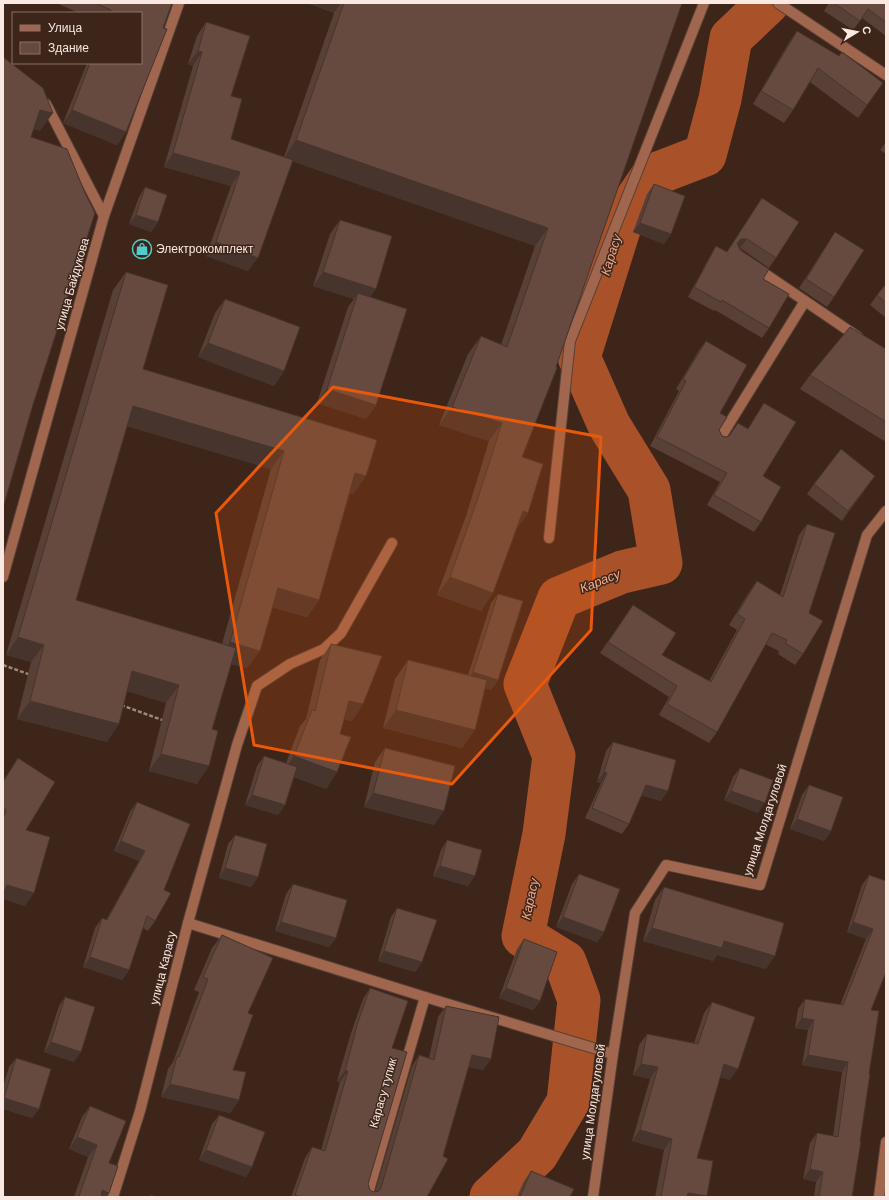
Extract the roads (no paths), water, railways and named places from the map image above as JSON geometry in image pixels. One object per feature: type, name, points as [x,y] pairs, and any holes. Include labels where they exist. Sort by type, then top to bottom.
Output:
[{"type":"street","name":"улица Байдукова","points":[[3,577],[104,216],[179,3]]},
{"type":"street","points":[[548,538],[570,341],[704,3]]},
{"type":"street","points":[[778,3],[886,75]]},
{"type":"street","points":[[41,95],[104,216]]},
{"type":"street","points":[[749,263],[867,343]]},
{"type":"street","points":[[719,440],[805,301]]},
{"type":"street","name":"улица Молдагуловой","points":[[593,1197],[635,913],[666,865],[760,884],[867,535],[886,511]]},
{"type":"street","name":"улица Карасу","points":[[113,1197],[140,1111],[188,924],[237,745],[257,686],[290,664],[324,649],[341,633],[392,543]]},
{"type":"street","points":[[188,924],[613,1054]]},
{"type":"street","name":"Карасу тупик","points":[[366,1197],[425,997]]},
{"type":"street","points":[[879,1197],[886,1142]]},
{"type":"waterway","name":"Карасу","points":[[491,1197],[537,1154],[568,1102],[579,1000],[565,962],[523,936],[544,834],[554,756],[525,684],[559,598],[622,572],[661,563],[649,490],[609,425],[579,357],[622,220],[653,175],[705,155],[720,99],[731,38],[768,3]]},
{"type":"place","name":"Электрокомплект","points":[[142,249]]}]
